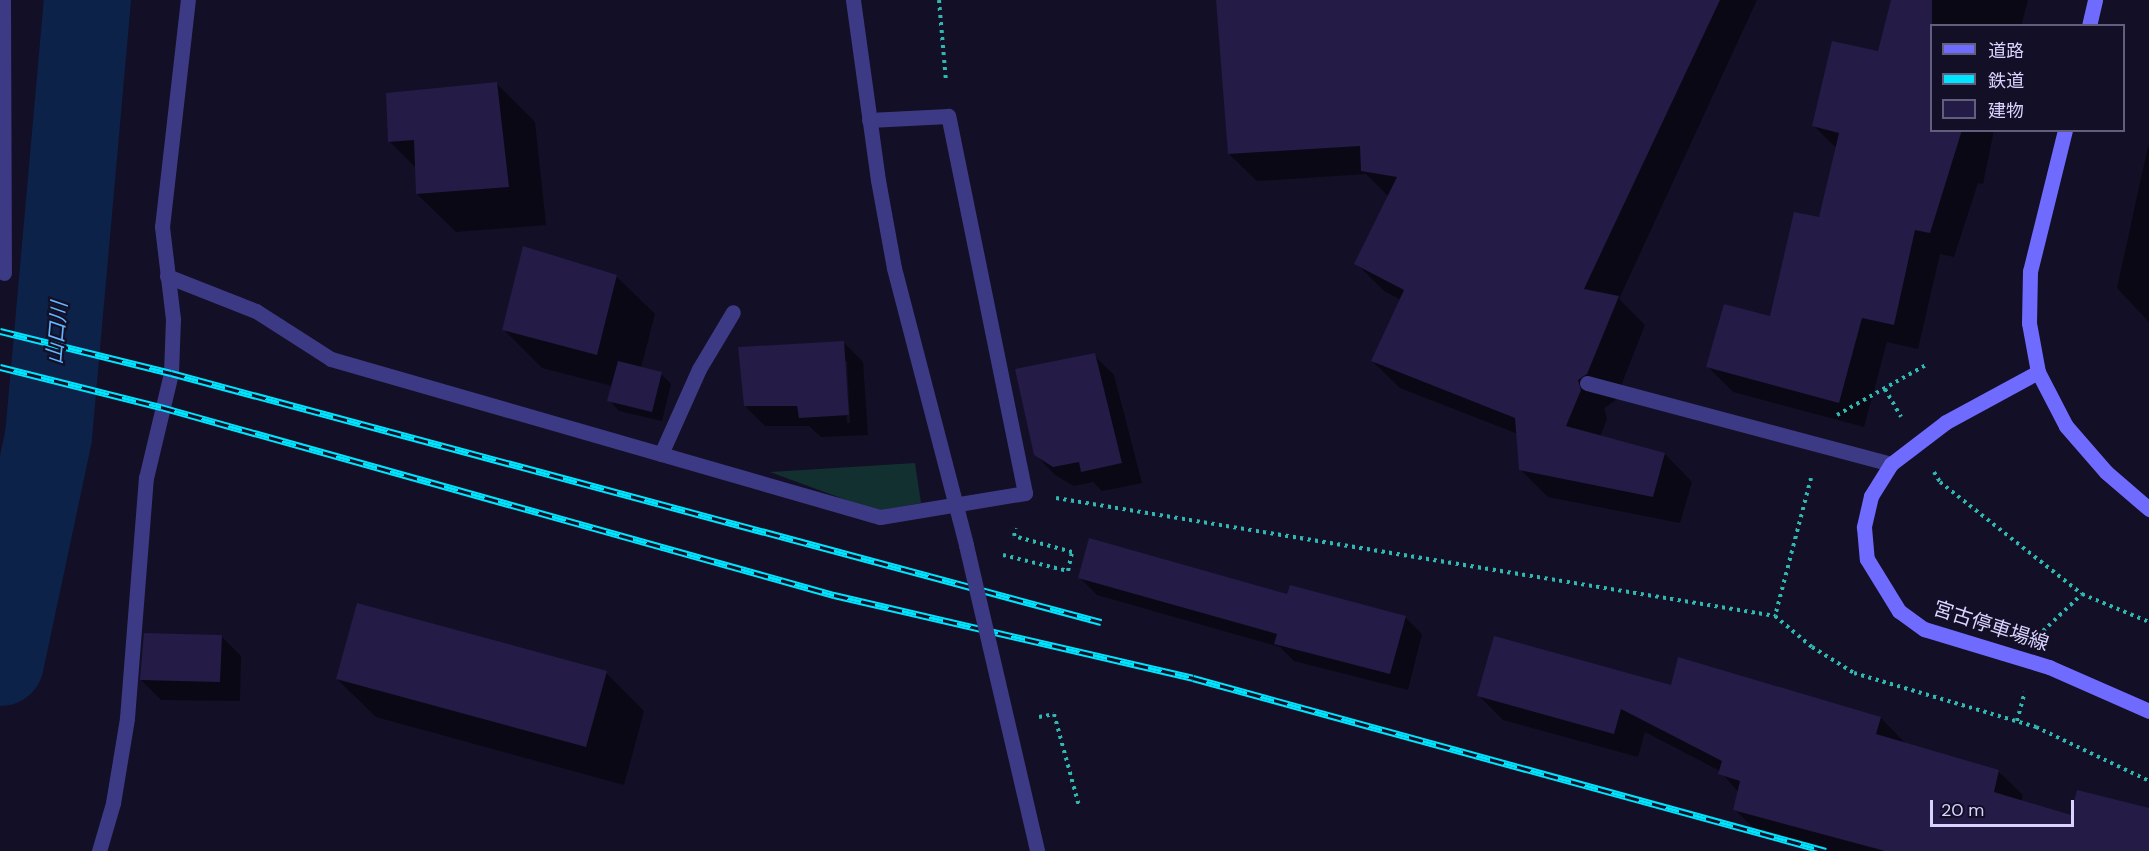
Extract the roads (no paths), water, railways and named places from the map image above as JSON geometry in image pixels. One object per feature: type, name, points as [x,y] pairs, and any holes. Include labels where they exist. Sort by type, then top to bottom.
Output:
[{"type":"main road","points":[[2089,24],[2095,0]]},
{"type":"main road","points":[[2065,132],[2030,271],[2029,324],[2038,372],[2066,426],[2106,472],[2149,509]]},
{"type":"main road","name":"宮古停車場線","points":[[2038,372],[1946,422],[1916,442],[1891,464],[1871,496],[1864,527],[1867,559],[1880,585],[1899,611],[1924,629],[2034,661],[2149,711]]},
{"type":"street","points":[[3,0],[4,273]]},
{"type":"street","points":[[99,851],[113,803],[127,718],[146,477],[171,373],[174,320],[162,227],[188,0]]},
{"type":"street","points":[[853,0],[869,120],[894,268],[966,545],[1037,851]]},
{"type":"street","points":[[167,276],[256,311],[331,359],[880,517],[1025,493],[948,116],[869,120]]},
{"type":"street","points":[[661,454],[699,369],[733,312]]},
{"type":"street","points":[[1587,383],[1891,464]]},
{"type":"waterway","name":"山口川","points":[[0,662],[48,436],[87,0]]},
{"type":"railway","points":[[0,331],[171,373],[1101,622]]},
{"type":"railway","points":[[0,367],[161,407],[834,595],[1193,678],[1826,851]]}]
